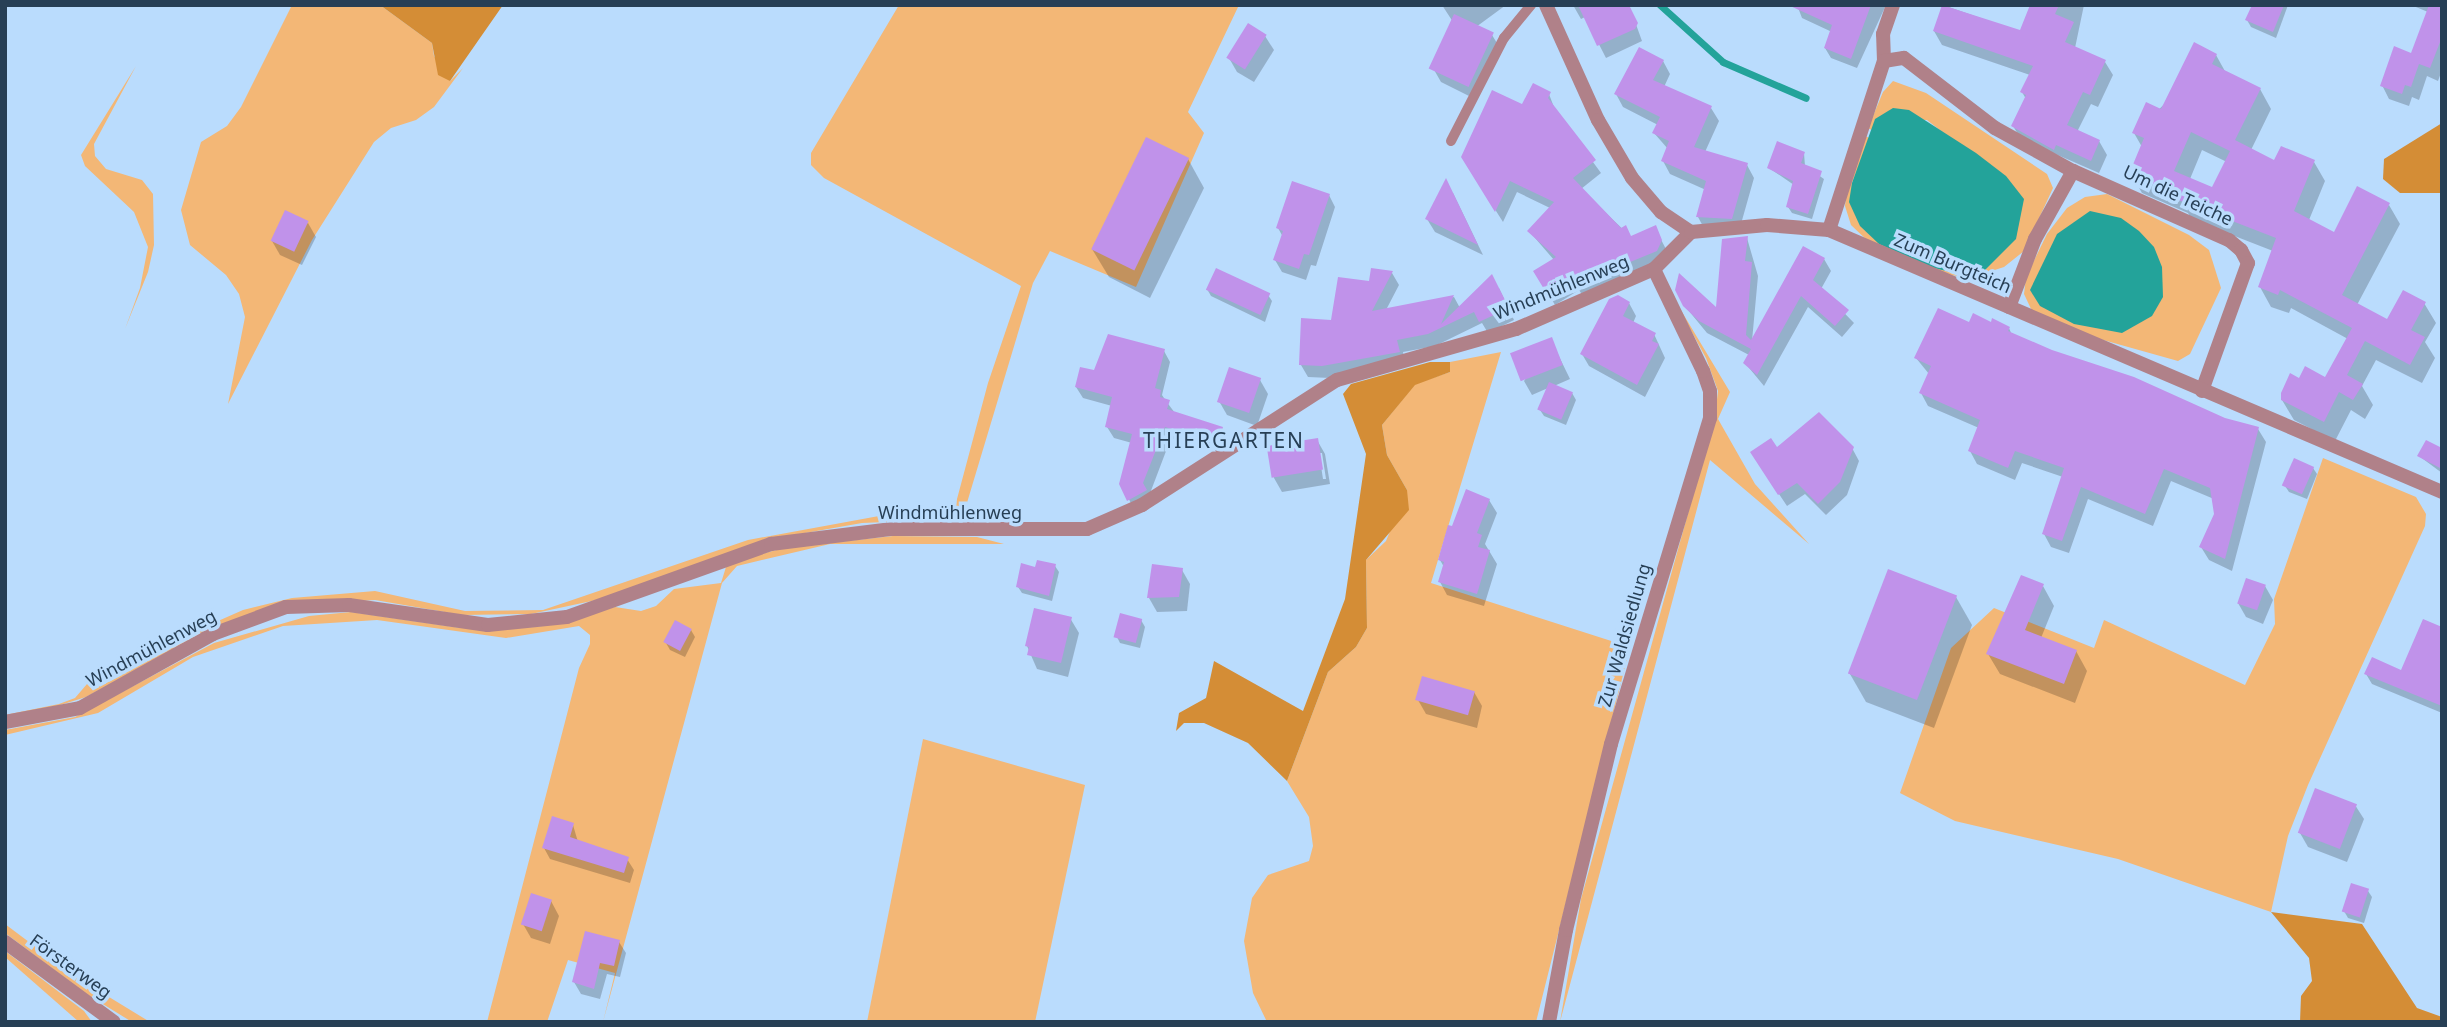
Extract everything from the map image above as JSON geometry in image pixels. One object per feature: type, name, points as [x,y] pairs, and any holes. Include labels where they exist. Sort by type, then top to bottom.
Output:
[{"type":"street","points":[[1546,5],[1598,120],[1632,178],[1661,212],[1691,232]]},
{"type":"street","points":[[1829,230],[1884,61],[1883,34],[1893,5]]},
{"type":"street","name":"Um die Teiche","points":[[1884,61],[1904,58],[1995,128],[2073,171],[2229,240],[2241,250],[2248,263],[2202,391]]},
{"type":"street","points":[[2009,307],[2035,239],[2073,171]]},
{"type":"street","name":"Zum Burgteich","points":[[1691,232],[1767,225],[1829,230],[2442,492]]},
{"type":"street","name":"Windmühlenweg","points":[[5,722],[80,708],[213,634],[286,607],[348,605],[488,625],[567,617],[771,544],[892,529],[1087,528],[1162,493],[1337,380],[1516,329],[1654,270],[1691,232]]},
{"type":"street","name":"Zur Waldsiedlung","points":[[1549,1022],[1566,930],[1611,744],[1710,418],[1710,391],[1703,371],[1654,270]]},
{"type":"street","name":"Försterweg","points":[[5,942],[114,1022]]},
{"type":"lane","points":[[1451,141],[1504,38],[1531,5]]},
{"type":"shaded area","points":[[292,5],[380,5],[432,43],[434,56],[450,81],[463,68],[434,107],[416,120],[391,128],[374,142],[312,240],[228,404],[245,317],[239,294],[226,275],[190,245],[181,210],[201,142],[227,126],[241,107]]},
{"type":"shaded area","points":[[380,5],[503,5],[450,81],[438,75],[432,43]]},
{"type":"shaded area","points":[[899,5],[1239,5],[1188,112],[1204,133],[1136,287],[1050,251],[1033,283],[966,506],[981,523],[968,521],[956,509],[957,499],[988,383],[1021,286],[824,178],[811,165],[811,153]]},
{"type":"shaded area","points":[[136,66],[94,144],[95,156],[106,169],[142,180],[153,194],[154,245],[148,272],[125,329],[140,288],[148,247],[134,212],[85,166],[81,155]]},
{"type":"shaded area","points":[[1893,81],[1926,93],[2047,174],[2053,188],[2024,251],[2004,267],[1973,277],[1948,275],[1870,243],[1851,225],[1845,206],[1848,177],[1864,136],[1870,138],[1852,183],[1950,138],[1927,120],[1875,119],[1873,131],[1868,128],[1883,92]]},
{"type":"shaded area","points":[[1893,108],[1909,110],[1976,153],[2006,176],[2024,199],[2016,239],[1982,273],[1962,275],[1930,267],[1879,244],[1860,226],[1849,202],[1852,183],[1875,119]]},
{"type":"shaded area","points":[[2442,123],[2442,193],[2400,193],[2383,179],[2384,159]]},
{"type":"shaded area","points":[[2107,194],[2189,235],[2209,250],[2221,288],[2190,354],[2178,361],[2064,329],[2032,311],[2024,294],[2026,277],[2047,234],[2067,208],[2085,197]]},
{"type":"shaded area","points":[[2090,211],[2121,218],[2139,231],[2154,247],[2162,267],[2163,297],[2152,316],[2122,333],[2074,324],[2040,306],[2030,290],[2057,234]]},
{"type":"shaded area","points":[[1667,287],[1730,392],[1718,419],[1755,484],[1809,544],[1710,460],[1560,1022],[1581,899],[1715,416],[1718,391],[1706,358]]},
{"type":"shaded area","points":[[1501,352],[1431,583],[1630,647],[1536,1022],[1267,1022],[1253,993],[1244,941],[1252,898],[1268,875],[1309,861],[1313,846],[1309,817],[1287,781],[1328,672],[1356,647],[1367,628],[1366,560],[1386,541],[1407,490],[1387,455],[1382,425],[1415,384],[1450,372],[1450,362]]},
{"type":"shaded area","points":[[1430,362],[1450,362],[1450,372],[1415,385],[1382,425],[1387,455],[1407,490],[1409,510],[1366,560],[1367,628],[1356,647],[1328,672],[1287,781],[1248,743],[1204,723],[1184,723],[1176,731],[1179,713],[1206,698],[1214,661],[1303,711],[1345,599],[1366,454],[1343,394],[1351,384]]},
{"type":"shaded area","points":[[2323,458],[2416,497],[2426,514],[2425,526],[2308,785],[2288,836],[2271,912],[2118,859],[1955,821],[1900,793],[1951,648],[1994,608],[2094,648],[2104,620],[2245,685],[2275,624],[2274,599]]},
{"type":"shaded area","points":[[925,514],[909,521],[862,523],[771,539],[601,599],[531,614],[462,615],[375,600],[281,606],[200,635],[86,697],[31,713],[5,715],[75,698],[99,670],[99,677],[111,680],[209,625],[243,610],[292,598],[375,591],[465,611],[543,610],[748,540],[879,516]]},
{"type":"shaded area","points":[[893,536],[977,537],[1004,544],[830,544],[737,566],[722,583],[603,1022],[615,973],[568,960],[547,1022],[487,1022],[579,668],[590,644],[590,635],[579,626],[506,638],[377,620],[283,626],[193,657],[98,713],[5,735],[5,730],[75,717],[214,643],[309,616],[351,612],[461,628],[537,627],[615,607],[641,611],[656,606],[674,589],[721,583],[726,567],[738,560],[784,548]]},
{"type":"shaded area","points":[[923,739],[1085,785],[1035,1022],[867,1022]]},
{"type":"shaded area","points":[[2271,912],[2362,924],[2417,1008],[2442,1017],[2442,1022],[2300,1022],[2301,996],[2312,981],[2309,958]]},
{"type":"shaded area","points":[[5,924],[73,975],[150,1022],[132,1022],[85,993],[5,933]]},
{"type":"shaded area","points":[[5,951],[84,1011],[92,1022],[79,1022],[5,957]]},
{"type":"building","points":[[1578,5],[1629,5],[1638,23],[1635,29],[1597,46]]},
{"type":"building","points":[[1788,5],[1871,5],[1851,59],[1824,48],[1832,25]]},
{"type":"building","points":[[1942,5],[2020,30],[2030,5],[2059,5],[2055,14],[2074,22],[2065,42],[2106,60],[2090,95],[2083,92],[2067,125],[2100,140],[2091,161],[2056,145],[2054,150],[2011,126],[2026,95],[2020,92],[2033,66],[1933,31]]},
{"type":"building","points":[[2252,5],[2284,5],[2273,32],[2245,20]]},
{"type":"building","points":[[2429,5],[2442,5],[2442,37],[2430,68],[2419,64],[2411,87],[2405,85],[2402,94],[2380,86],[2394,46],[2411,53]]},
{"type":"building","points":[[1454,14],[1494,33],[1469,87],[1429,68]]},
{"type":"building","points":[[1248,23],[1267,35],[1245,69],[1226,58]]},
{"type":"building","points":[[2194,42],[2217,54],[2212,64],[2261,88],[2235,140],[2274,160],[2281,146],[2315,160],[2294,211],[2334,232],[2357,186],[2390,203],[2342,295],[2387,319],[2403,290],[2426,302],[2411,330],[2425,337],[2410,365],[2365,341],[2347,375],[2363,384],[2353,400],[2339,392],[2324,422],[2281,400],[2281,393],[2290,373],[2299,378],[2305,366],[2325,377],[2352,328],[2280,290],[2278,295],[2258,287],[2276,238],[2178,200],[2179,196],[2129,174],[2144,138],[2132,133],[2146,102],[2161,109]],"holes":[[[2191,132],[2230,151],[2212,187],[2174,171]]]},
{"type":"building","points":[[1639,47],[1664,60],[1653,80],[1712,106],[1694,147],[1748,163],[1732,219],[1696,217],[1706,181],[1661,161],[1669,141],[1652,133],[1660,117],[1614,94]]},
{"type":"building","points":[[1533,83],[1551,92],[1548,98],[1596,160],[1573,178],[1621,228],[1626,225],[1631,236],[1656,225],[1662,240],[1657,251],[1574,285],[1572,279],[1547,294],[1533,271],[1556,257],[1527,231],[1554,202],[1510,181],[1495,212],[1461,157],[1492,90],[1522,104]]},
{"type":"building","points":[[1146,137],[1189,158],[1134,270],[1091,249]]},
{"type":"building","points":[[1777,141],[1805,152],[1801,163],[1822,171],[1808,214],[1786,207],[1793,181],[1767,168]]},
{"type":"building","points":[[1446,178],[1478,245],[1425,219]]},
{"type":"building","points":[[1292,181],[1330,194],[1309,255],[1304,254],[1299,269],[1273,260],[1283,231],[1276,228]]},
{"type":"building","points":[[285,210],[309,221],[294,252],[271,241]]},
{"type":"building","points":[[1748,236],[1745,261],[1752,262],[1746,335],[1751,340],[1803,246],[1825,258],[1813,280],[1849,310],[1835,326],[1801,296],[1757,375],[1743,363],[1751,349],[1699,321],[1683,306],[1675,290],[1679,273],[1716,307],[1722,239]]},
{"type":"building","points":[[1216,268],[1270,293],[1260,315],[1206,290]]},
{"type":"building","points":[[1371,268],[1393,271],[1372,311],[1454,295],[1441,324],[1492,274],[1509,308],[1479,322],[1474,312],[1428,334],[1397,340],[1400,352],[1322,366],[1299,365],[1301,318],[1331,320],[1338,277],[1369,281]]},
{"type":"building","points":[[1618,295],[1630,302],[1623,316],[1656,333],[1652,341],[1659,344],[1637,385],[1580,354],[1609,299]]},
{"type":"building","points":[[1938,308],[1969,322],[1973,313],[1991,322],[1992,318],[2010,327],[2008,331],[2052,350],[2134,377],[2225,418],[2259,427],[2225,559],[2199,547],[2214,514],[2210,488],[2164,469],[2145,514],[2081,487],[2062,541],[2042,534],[2064,468],[2015,451],[2008,468],[1968,451],[1980,420],[1919,393],[1931,366],[1914,358]]},
{"type":"building","points":[[1108,334],[1165,349],[1155,388],[1161,390],[1160,397],[1170,400],[1167,409],[1223,427],[1217,445],[1165,427],[1143,483],[1147,490],[1127,501],[1119,484],[1132,434],[1105,427],[1112,397],[1075,387],[1080,367],[1094,370]]},
{"type":"building","points":[[1552,337],[1563,365],[1521,381],[1510,353]]},
{"type":"building","points":[[1229,367],[1261,378],[1249,413],[1217,402]]},
{"type":"building","points":[[1549,382],[1573,392],[1561,420],[1537,410]]},
{"type":"building","points":[[1819,412],[1854,447],[1840,482],[1818,504],[1797,483],[1778,495],[1750,452],[1771,438],[1777,447]]},
{"type":"building","points":[[1318,438],[1323,470],[1272,478],[1267,446]]},
{"type":"building","points":[[2426,440],[2442,448],[2442,469],[2417,456]]},
{"type":"building","points":[[2294,458],[2314,467],[2302,494],[2282,485]]},
{"type":"building","points":[[1466,489],[1490,499],[1477,533],[1482,535],[1478,547],[1490,550],[1477,594],[1438,582],[1444,562],[1438,560],[1448,525],[1452,526]]},
{"type":"building","points":[[1037,560],[1056,564],[1049,596],[1016,587],[1021,563],[1035,567]]},
{"type":"building","points":[[1152,564],[1183,568],[1179,597],[1147,598]]},
{"type":"building","points":[[1888,569],[1957,596],[1917,700],[1848,674]]},
{"type":"building","points":[[2021,575],[2044,584],[2025,630],[2077,650],[2064,684],[1986,654]]},
{"type":"building","points":[[2246,578],[2266,585],[2257,610],[2237,604]]},
{"type":"building","points":[[1034,608],[1072,617],[1061,663],[1027,655],[1029,647],[1025,646]]},
{"type":"building","points":[[1120,613],[1142,619],[1136,643],[1114,637]]},
{"type":"building","points":[[2423,619],[2442,627],[2442,706],[2364,674],[2372,657],[2401,670]]},
{"type":"building","points":[[675,620],[692,629],[680,651],[663,642]]},
{"type":"building","points":[[1422,676],[1475,691],[1468,715],[1415,700]]},
{"type":"building","points":[[2315,788],[2357,804],[2340,849],[2298,833]]},
{"type":"building","points":[[552,816],[574,823],[570,837],[629,857],[624,873],[542,848]]},
{"type":"building","points":[[2351,883],[2369,889],[2360,917],[2342,912]]},
{"type":"building","points":[[531,893],[552,900],[542,931],[521,924]]},
{"type":"building","points":[[585,931],[620,940],[614,966],[600,963],[594,989],[572,982]]},
{"type":"waterway","points":[[1660,5],[1723,62],[1806,98]]},
{"type":"district","name":"THIERGARTEN","points":[[1224,440]]}]
